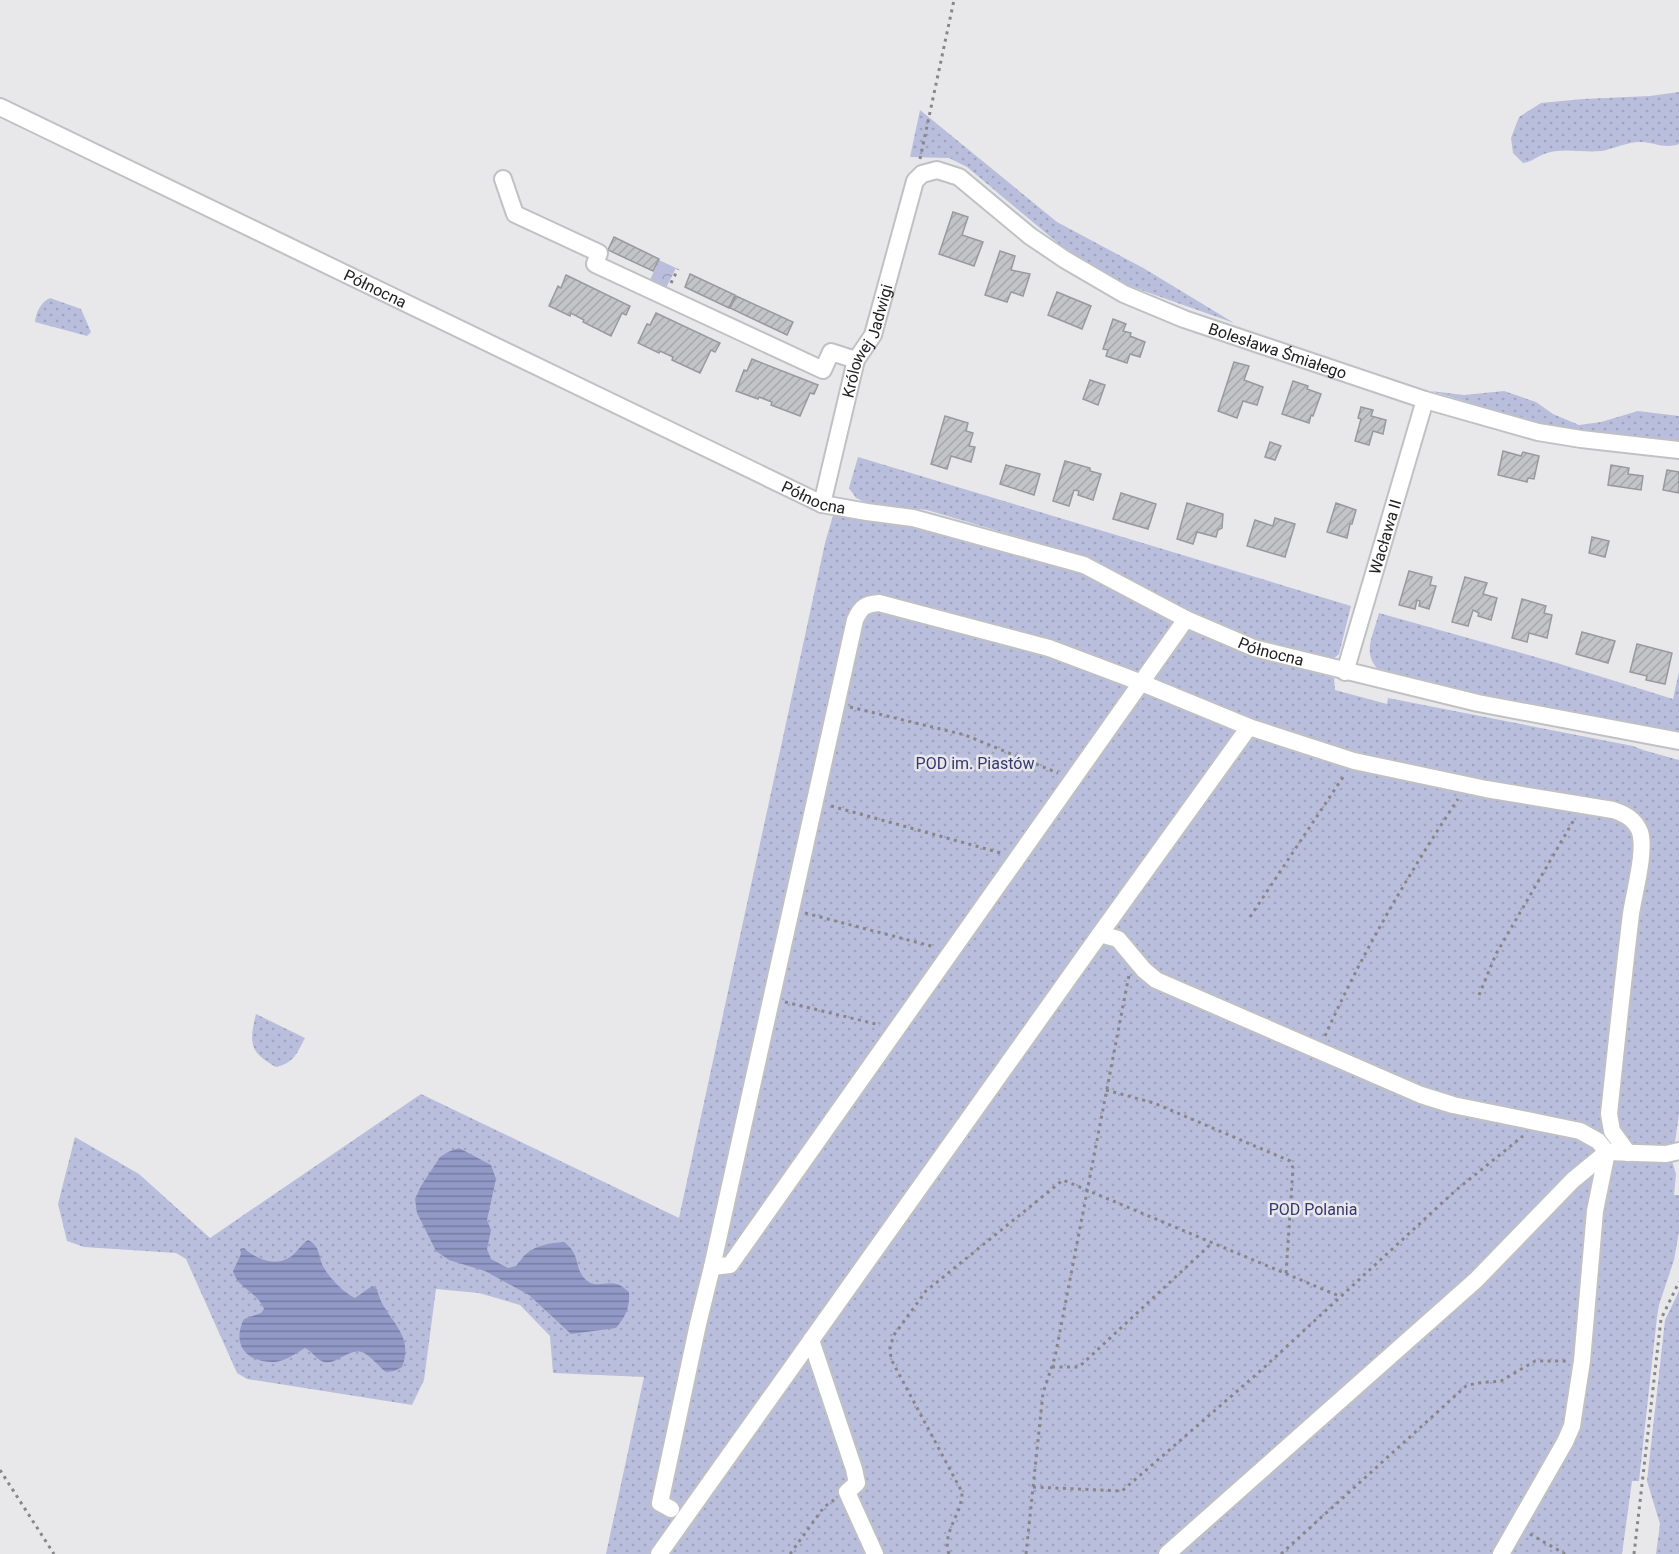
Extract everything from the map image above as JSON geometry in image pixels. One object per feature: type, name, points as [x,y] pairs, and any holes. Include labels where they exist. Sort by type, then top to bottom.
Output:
[{"type":"street","name":"Północna","points":[[0,107],[822,504],[913,518],[1084,565],[1186,619],[1254,648],[1478,703],[1679,741]]},
{"type":"street","name":"Bolesława Śmiałego","points":[[915,182],[922,174],[937,170],[959,177],[1030,236],[1064,259],[1124,294],[1184,319],[1425,400],[1538,432],[1679,450]]},
{"type":"street","points":[[503,178],[515,214],[599,253],[595,264],[823,370],[831,352],[856,360]]},
{"type":"street","name":"Królowej Jadwigi","points":[[822,504],[856,360],[873,335],[915,182]]},
{"type":"street","name":"Wacława II","points":[[1345,672],[1425,400]]},
{"type":"street","points":[[671,1509],[660,1503],[698,1324],[855,620],[866,604],[879,603],[1050,648],[1249,727],[1354,760],[1467,785],[1625,814],[1634,821],[1641,838],[1609,1114],[1612,1131],[1628,1153]]},
{"type":"street","points":[[712,1267],[730,1265],[1186,619]]},
{"type":"street","points":[[659,1554],[1249,727]]},
{"type":"street","points":[[1101,934],[1118,939],[1140,966],[1156,980],[1421,1095],[1453,1105],[1580,1131],[1598,1141],[1607,1152]]},
{"type":"street","points":[[1167,1554],[1476,1280],[1573,1180],[1607,1152],[1666,1154],[1679,1151]]},
{"type":"street","points":[[1501,1554],[1566,1442],[1572,1426],[1582,1361],[1595,1211],[1607,1152]]},
{"type":"street","points":[[811,1340],[856,1476],[857,1483],[847,1492],[875,1554]]},
{"type":"path","points":[[915,182],[954,0]]},
{"type":"path","points":[[837,704],[964,735],[1074,779]]},
{"type":"path","points":[[1250,917],[1354,760]]},
{"type":"path","points":[[1319,1049],[1348,985],[1381,923],[1467,785]]},
{"type":"path","points":[[814,802],[1018,858]]},
{"type":"path","points":[[1479,995],[1496,954],[1582,806]]},
{"type":"path","points":[[792,909],[952,952]]},
{"type":"path","points":[[1026,1554],[1043,1393],[1055,1357],[1128,976],[1140,966]]},
{"type":"path","points":[[771,999],[898,1029]]},
{"type":"path","points":[[1106,1090],[1154,1103],[1290,1161],[1293,1168],[1286,1274]]},
{"type":"path","points":[[1033,1487],[1122,1491],[1258,1373],[1455,1191],[1540,1122]]},
{"type":"path","points":[[949,1554],[948,1540],[963,1500],[962,1492],[891,1359],[890,1347],[894,1335],[926,1291],[1063,1180],[1339,1296]]},
{"type":"path","points":[[1052,1367],[1078,1367],[1212,1243]]},
{"type":"path","points":[[1634,1554],[1661,1319],[1679,1282]]},
{"type":"path","points":[[1284,1553],[1466,1386],[1501,1381],[1534,1360],[1582,1361]]},
{"type":"path","points":[[0,1470],[54,1554]]},
{"type":"path","points":[[790,1554],[824,1507],[847,1492]]},
{"type":"path","points":[[1516,1525],[1565,1554]]},
{"type":"green space","points":[[1679,92],[1679,144],[1665,146],[1637,142],[1601,151],[1558,151],[1523,163],[1513,153],[1511,138],[1519,117],[1541,103]]},
{"type":"green space","points":[[920,110],[1057,222],[1145,269],[1234,323],[1127,285],[1065,249],[967,167],[949,158],[910,157]]},
{"type":"green space","points":[[659,260],[676,268],[665,290],[649,282]]},
{"type":"green space","points":[[50,298],[81,309],[91,332],[87,336],[35,322],[40,308]]},
{"type":"green space","points":[[1431,391],[1464,395],[1504,391],[1536,402],[1553,414],[1579,425],[1601,422],[1638,411],[1679,416],[1679,441],[1571,430],[1524,419]]},
{"type":"green space","points":[[858,457],[1351,606],[1339,654],[1332,660],[1252,639],[1190,611],[1084,556],[927,510],[870,504],[856,498],[849,488]]},
{"type":"green space","name":"POD Polania","points":[[834,512],[905,523],[1078,570],[1172,620],[1171,630],[1184,635],[1189,629],[1255,656],[1334,678],[1335,690],[1387,704],[1388,698],[1633,746],[1679,760],[1679,1114],[1675,1142],[1667,1145],[1665,1160],[1672,1161],[1676,1174],[1674,1195],[1679,1195],[1679,1232],[1674,1260],[1659,1305],[1639,1481],[1632,1481],[1622,1554],[606,1554],[644,1377],[553,1373],[550,1336],[520,1305],[479,1293],[436,1289],[424,1380],[412,1405],[247,1379],[237,1373],[186,1259],[176,1253],[84,1247],[67,1241],[58,1204],[75,1137],[139,1174],[210,1238],[421,1094],[679,1218],[825,543]]},
{"type":"green space","points":[[1379,613],[1557,663],[1673,699],[1679,672],[1679,733],[1475,694],[1382,673],[1371,659],[1370,652]]},
{"type":"green space","points":[[256,1014],[305,1038],[294,1057],[287,1063],[276,1067],[256,1051],[253,1046],[252,1032]]},
{"type":"green space","points":[[1679,1291],[1679,1554],[1656,1554],[1660,1524],[1647,1481],[1665,1320]]},
{"type":"shaded area","points":[[459,1148],[491,1165],[496,1179],[487,1220],[491,1230],[487,1249],[491,1259],[508,1268],[516,1266],[534,1248],[564,1242],[573,1251],[579,1270],[585,1279],[592,1284],[617,1284],[629,1292],[627,1311],[616,1328],[571,1334],[529,1295],[485,1271],[449,1260],[436,1251],[417,1213],[415,1199],[440,1157]]},
{"type":"shaded area","points":[[308,1240],[317,1249],[327,1272],[346,1292],[355,1298],[372,1286],[377,1289],[380,1300],[397,1326],[405,1344],[402,1367],[386,1372],[367,1355],[359,1352],[324,1362],[305,1348],[279,1361],[265,1362],[249,1356],[244,1351],[239,1337],[244,1319],[261,1313],[264,1309],[257,1298],[235,1277],[233,1271],[241,1254],[240,1249],[244,1248],[262,1259],[275,1262],[294,1254]]},
{"type":"building","points":[[953,212],[968,217],[962,235],[983,242],[974,266],[939,254]]},
{"type":"building","points":[[614,237],[659,259],[653,271],[608,250]]},
{"type":"building","points":[[1000,251],[1015,256],[1011,270],[1030,274],[1023,296],[1011,292],[1007,302],[985,295]]},
{"type":"building","points":[[690,274],[735,295],[729,308],[685,287]]},
{"type":"building","points":[[566,275],[630,306],[626,315],[622,313],[611,336],[583,322],[584,320],[571,313],[570,316],[549,306],[558,286],[561,288]]},
{"type":"building","points":[[1057,292],[1091,306],[1082,329],[1048,315]]},
{"type":"building","points":[[736,296],[793,322],[787,335],[730,308]]},
{"type":"building","points":[[656,313],[720,343],[715,352],[711,350],[700,373],[672,360],[673,357],[638,343],[647,324],[650,325]]},
{"type":"building","points":[[1113,319],[1126,324],[1123,331],[1145,342],[1140,357],[1130,354],[1127,363],[1106,356],[1108,350],[1103,349]]},
{"type":"building","points":[[752,359],[818,385],[814,394],[810,393],[800,416],[771,405],[772,402],[736,391],[744,370],[747,371]]},
{"type":"building","points":[[1234,362],[1249,366],[1244,380],[1263,387],[1257,405],[1243,401],[1237,418],[1218,411]]},
{"type":"building","points":[[1090,380],[1105,385],[1098,405],[1083,399]]},
{"type":"building","points":[[1293,381],[1321,394],[1309,423],[1282,414]]},
{"type":"building","points":[[1361,407],[1373,410],[1371,416],[1386,420],[1383,434],[1373,431],[1369,445],[1355,441],[1361,419],[1358,418]]},
{"type":"building","points":[[945,416],[968,423],[966,431],[973,433],[969,446],[975,447],[971,462],[951,456],[947,469],[931,464]]},
{"type":"building","points":[[1270,442],[1281,446],[1275,460],[1265,457]]},
{"type":"building","points":[[1503,451],[1521,456],[1523,452],[1539,456],[1534,479],[1528,478],[1527,482],[1498,475]]},
{"type":"building","points":[[1065,461],[1090,468],[1090,471],[1101,474],[1093,500],[1078,495],[1079,491],[1074,490],[1069,506],[1053,501]]},
{"type":"building","points":[[1006,465],[1040,474],[1034,495],[1000,484]]},
{"type":"building","points":[[1611,465],[1629,468],[1628,474],[1643,476],[1641,490],[1608,485]]},
{"type":"building","points":[[1667,470],[1679,472],[1679,493],[1663,490]]},
{"type":"building","points":[[1121,493],[1156,504],[1148,529],[1113,519]]},
{"type":"building","points":[[1187,503],[1223,514],[1222,528],[1218,530],[1216,537],[1197,532],[1193,544],[1177,539]]},
{"type":"building","points":[[1336,503],[1356,510],[1347,538],[1327,532]]},
{"type":"building","points":[[1275,518],[1295,524],[1285,557],[1247,546],[1255,520],[1273,526]]},
{"type":"building","points":[[1592,537],[1609,541],[1605,557],[1589,553]]},
{"type":"building","points":[[1409,571],[1432,577],[1430,585],[1436,586],[1429,609],[1419,606],[1420,601],[1417,600],[1415,609],[1399,605]]},
{"type":"building","points":[[1465,577],[1487,583],[1483,594],[1497,598],[1491,620],[1478,616],[1479,613],[1473,610],[1468,626],[1452,622]]},
{"type":"building","points":[[1522,599],[1546,606],[1544,613],[1552,615],[1547,638],[1529,633],[1527,642],[1512,638]]},
{"type":"building","points":[[1582,632],[1615,641],[1608,663],[1576,654]]},
{"type":"building","points":[[1637,644],[1672,653],[1665,684],[1646,680],[1647,676],[1630,672]]},
{"type":"park label","name":"POD im. Piastów","points":[[975,763]]}]
